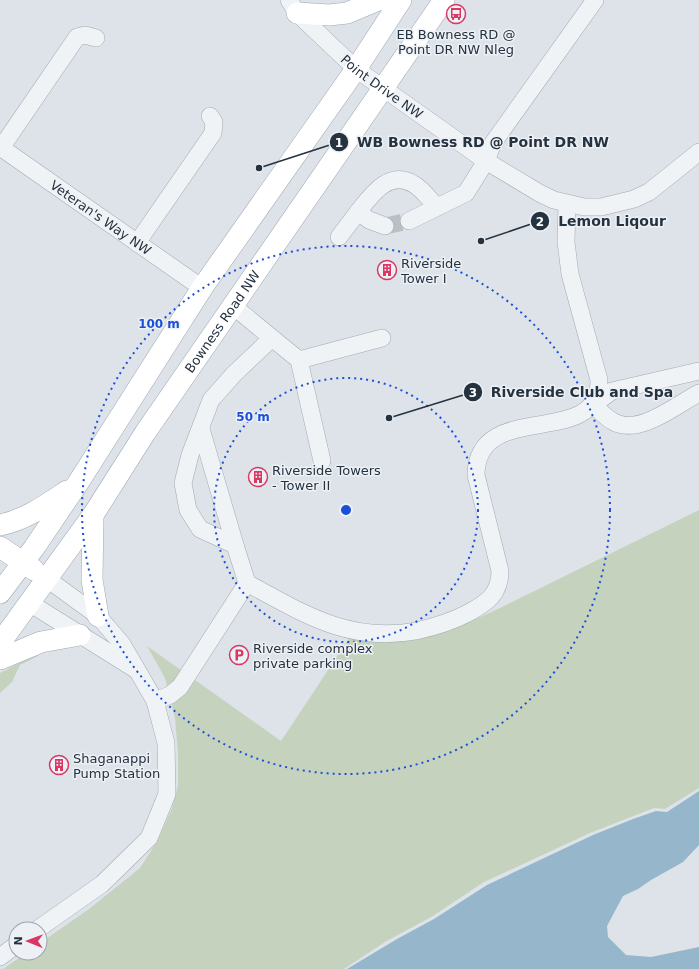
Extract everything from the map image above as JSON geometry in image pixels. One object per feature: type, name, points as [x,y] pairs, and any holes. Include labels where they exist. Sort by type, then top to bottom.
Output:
[{"type":"main road","points":[[293,7],[329,15],[348,12],[378,0]]},
{"type":"main road","points":[[28,602],[2,588],[34,548],[78,483],[202,288],[356,68],[401,0]]},
{"type":"main road","name":"Bowness Road NW","points":[[0,643],[28,602],[93,514],[145,433],[232,305],[444,0]]},
{"type":"main road","points":[[0,525],[10,523],[41,509],[78,483]]},
{"type":"main road","points":[[93,514],[92,580],[98,616]]},
{"type":"main road","points":[[0,547],[46,578]]},
{"type":"main road","points":[[0,659],[41,642],[80,635]]},
{"type":"street","points":[[409,221],[466,193],[486,161],[493,143],[595,0]]},
{"type":"street","name":"Point Drive NW","points":[[293,7],[356,68],[382,88],[486,161],[541,194],[567,204],[601,207],[634,199],[649,192],[699,152]]},
{"type":"street","points":[[1,148],[77,37],[85,35],[96,38]]},
{"type":"street","points":[[137,243],[213,133],[214,122],[210,116]]},
{"type":"street","name":"Veteran's Way NW","points":[[1,148],[202,288]]},
{"type":"street","points":[[339,237],[377,188],[392,180],[401,180],[415,184],[437,207]]},
{"type":"street","points":[[567,204],[566,242],[570,274],[599,380],[599,389],[593,405]]},
{"type":"street","points":[[358,212],[369,220],[384,226]]},
{"type":"street","points":[[232,305],[300,360],[322,461]]},
{"type":"street","points":[[235,545],[200,529],[188,510],[184,483],[190,455],[211,400],[234,374],[272,338]]},
{"type":"street","points":[[300,360],[382,338]]},
{"type":"street","points":[[200,429],[247,583],[315,619],[336,627],[380,635],[400,634],[440,626],[460,617],[489,601],[498,589],[500,571],[476,475],[476,465],[484,446],[500,434],[574,417],[588,410],[612,391],[699,371]]},
{"type":"street","points":[[593,405],[612,422],[629,426],[641,425],[699,393]]},
{"type":"street","points":[[46,578],[98,616],[122,644],[135,669],[155,701],[166,743],[167,794],[148,838],[102,884],[48,922]]},
{"type":"street","points":[[155,701],[170,695],[180,687],[247,583]]},
{"type":"street","points":[[28,602],[135,669]]},
{"type":"green space","points":[[699,510],[699,788],[665,809],[654,808],[590,833],[484,882],[433,916],[385,942],[344,969],[3,969],[14,961],[48,961],[48,937],[89,909],[140,868],[158,840],[172,808],[178,785],[178,754],[175,718],[165,678],[147,646],[281,741],[350,637],[428,636],[449,631],[498,609]]},
{"type":"green space","points":[[38,653],[38,656],[20,665],[12,682],[0,693],[0,673]]},
{"type":"water","points":[[699,791],[699,845],[683,862],[638,889],[623,896],[607,926],[608,937],[626,955],[651,957],[699,947],[699,969],[347,969],[434,919],[487,885],[593,835],[656,811],[667,812]]},
{"type":"tunnel","points":[[385,226],[409,221]]},
{"type":"place","name":"EB Bowness RD @ Point DR NW Nleg","points":[[456,14]]},
{"type":"place","name":"WB Bowness RD @ Point DR NW","points":[[259,168]]},
{"type":"place","name":"Lemon Liqour","points":[[481,241]]},
{"type":"place","name":"Riverside Tower I","points":[[387,270]]},
{"type":"place","name":"Riverside Club and Spa","points":[[389,418]]},
{"type":"place","name":"Riverside Towers - Tower II","points":[[258,477]]},
{"type":"place","name":"Riverside complex private parking","points":[[239,655]]},
{"type":"place","name":"Shaganappi Pump Station","points":[[59,765]]}]
